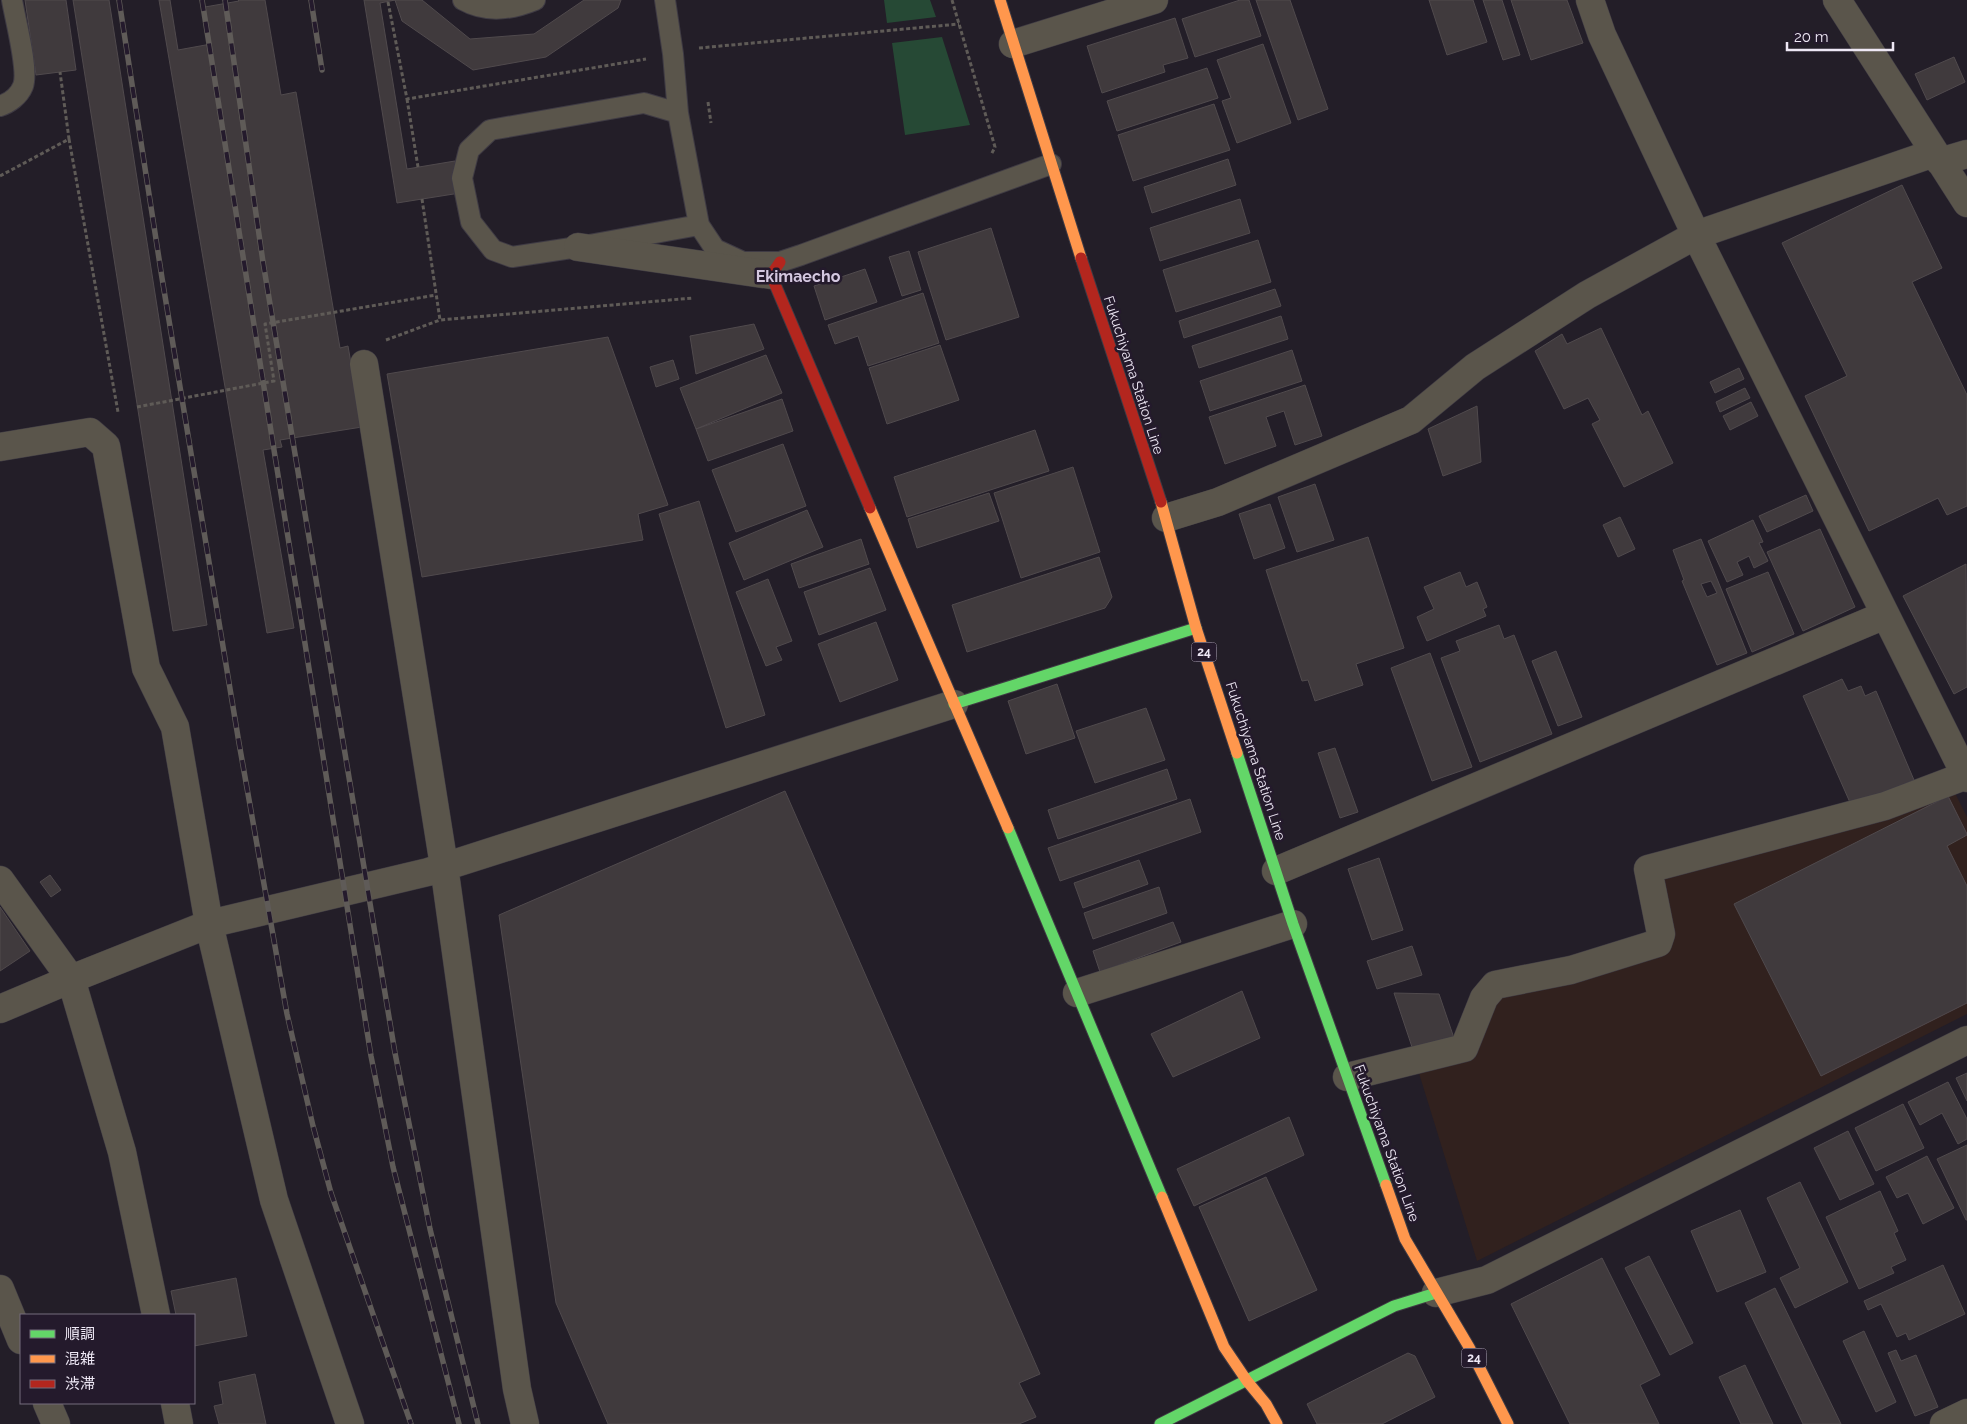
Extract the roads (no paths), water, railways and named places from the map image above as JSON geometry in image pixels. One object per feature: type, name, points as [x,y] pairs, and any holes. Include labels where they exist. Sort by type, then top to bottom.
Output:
[{"type":"street","name":"Fukuchiyama Station Line","points":[[1000,0],[1111,353],[1166,518],[1196,628],[1293,924],[1347,1077],[1406,1239],[1469,1347],[1508,1424]]},
{"type":"street","points":[[1013,44],[1154,0]]},
{"type":"street","points":[[1347,1077],[1464,1048],[1484,998],[1495,985],[1571,970],[1658,943],[1661,934],[1648,869],[1884,806],[1967,776],[1696,235],[1602,35],[1590,0]]},
{"type":"street","points":[[1837,0],[1967,203]]},
{"type":"street","points":[[1166,518],[1218,502],[1411,420],[1476,367],[1588,296],[1696,235],[1937,158],[1967,154]]},
{"type":"street","points":[[578,247],[776,269],[954,704],[1004,818],[1224,1348],[1266,1404],[1277,1424]]},
{"type":"street","points":[[364,364],[444,866],[517,1389],[525,1424]]},
{"type":"street","points":[[0,447],[90,432],[106,446],[146,668],[174,727],[209,924],[274,1200],[350,1424]]},
{"type":"street","points":[[1276,871],[1885,615]]},
{"type":"street","points":[[0,1009],[209,924],[418,874],[1196,628]]},
{"type":"street","points":[[0,880],[71,979],[122,1152],[156,1314]]},
{"type":"street","points":[[1077,993],[1293,924]]},
{"type":"street","points":[[1160,1424],[1394,1306],[1487,1280],[1967,1040]]},
{"type":"street","points":[[0,1289],[20,1338]]},
{"type":"street","points":[[47,1404],[56,1424]]},
{"type":"street","points":[[175,1404],[179,1424]]},
{"type":"street","points":[[1944,1424],[1967,1413]]},
{"type":"lane","points":[[0,106],[13,100],[23,86],[24,70],[12,0]]},
{"type":"lane","points":[[463,0],[483,9],[519,7],[535,0]]},
{"type":"lane","points":[[665,0],[674,54],[678,113],[699,225],[715,249],[743,262],[776,269],[1051,164]]},
{"type":"lane","points":[[678,113],[644,103],[490,130],[469,150],[462,178],[471,222],[493,250],[512,257],[699,225]]},
{"type":"railway","points":[[119,0],[162,278],[239,743],[287,1014],[331,1193],[411,1424]]},
{"type":"railway","points":[[202,0],[371,1056],[393,1167],[459,1424]]},
{"type":"railway","points":[[225,0],[263,262],[395,1053],[430,1229],[478,1424]]},
{"type":"railway","points":[[311,0],[322,70]]},
{"type":"district","name":"Ekimaecho","points":[[798,276]]}]
